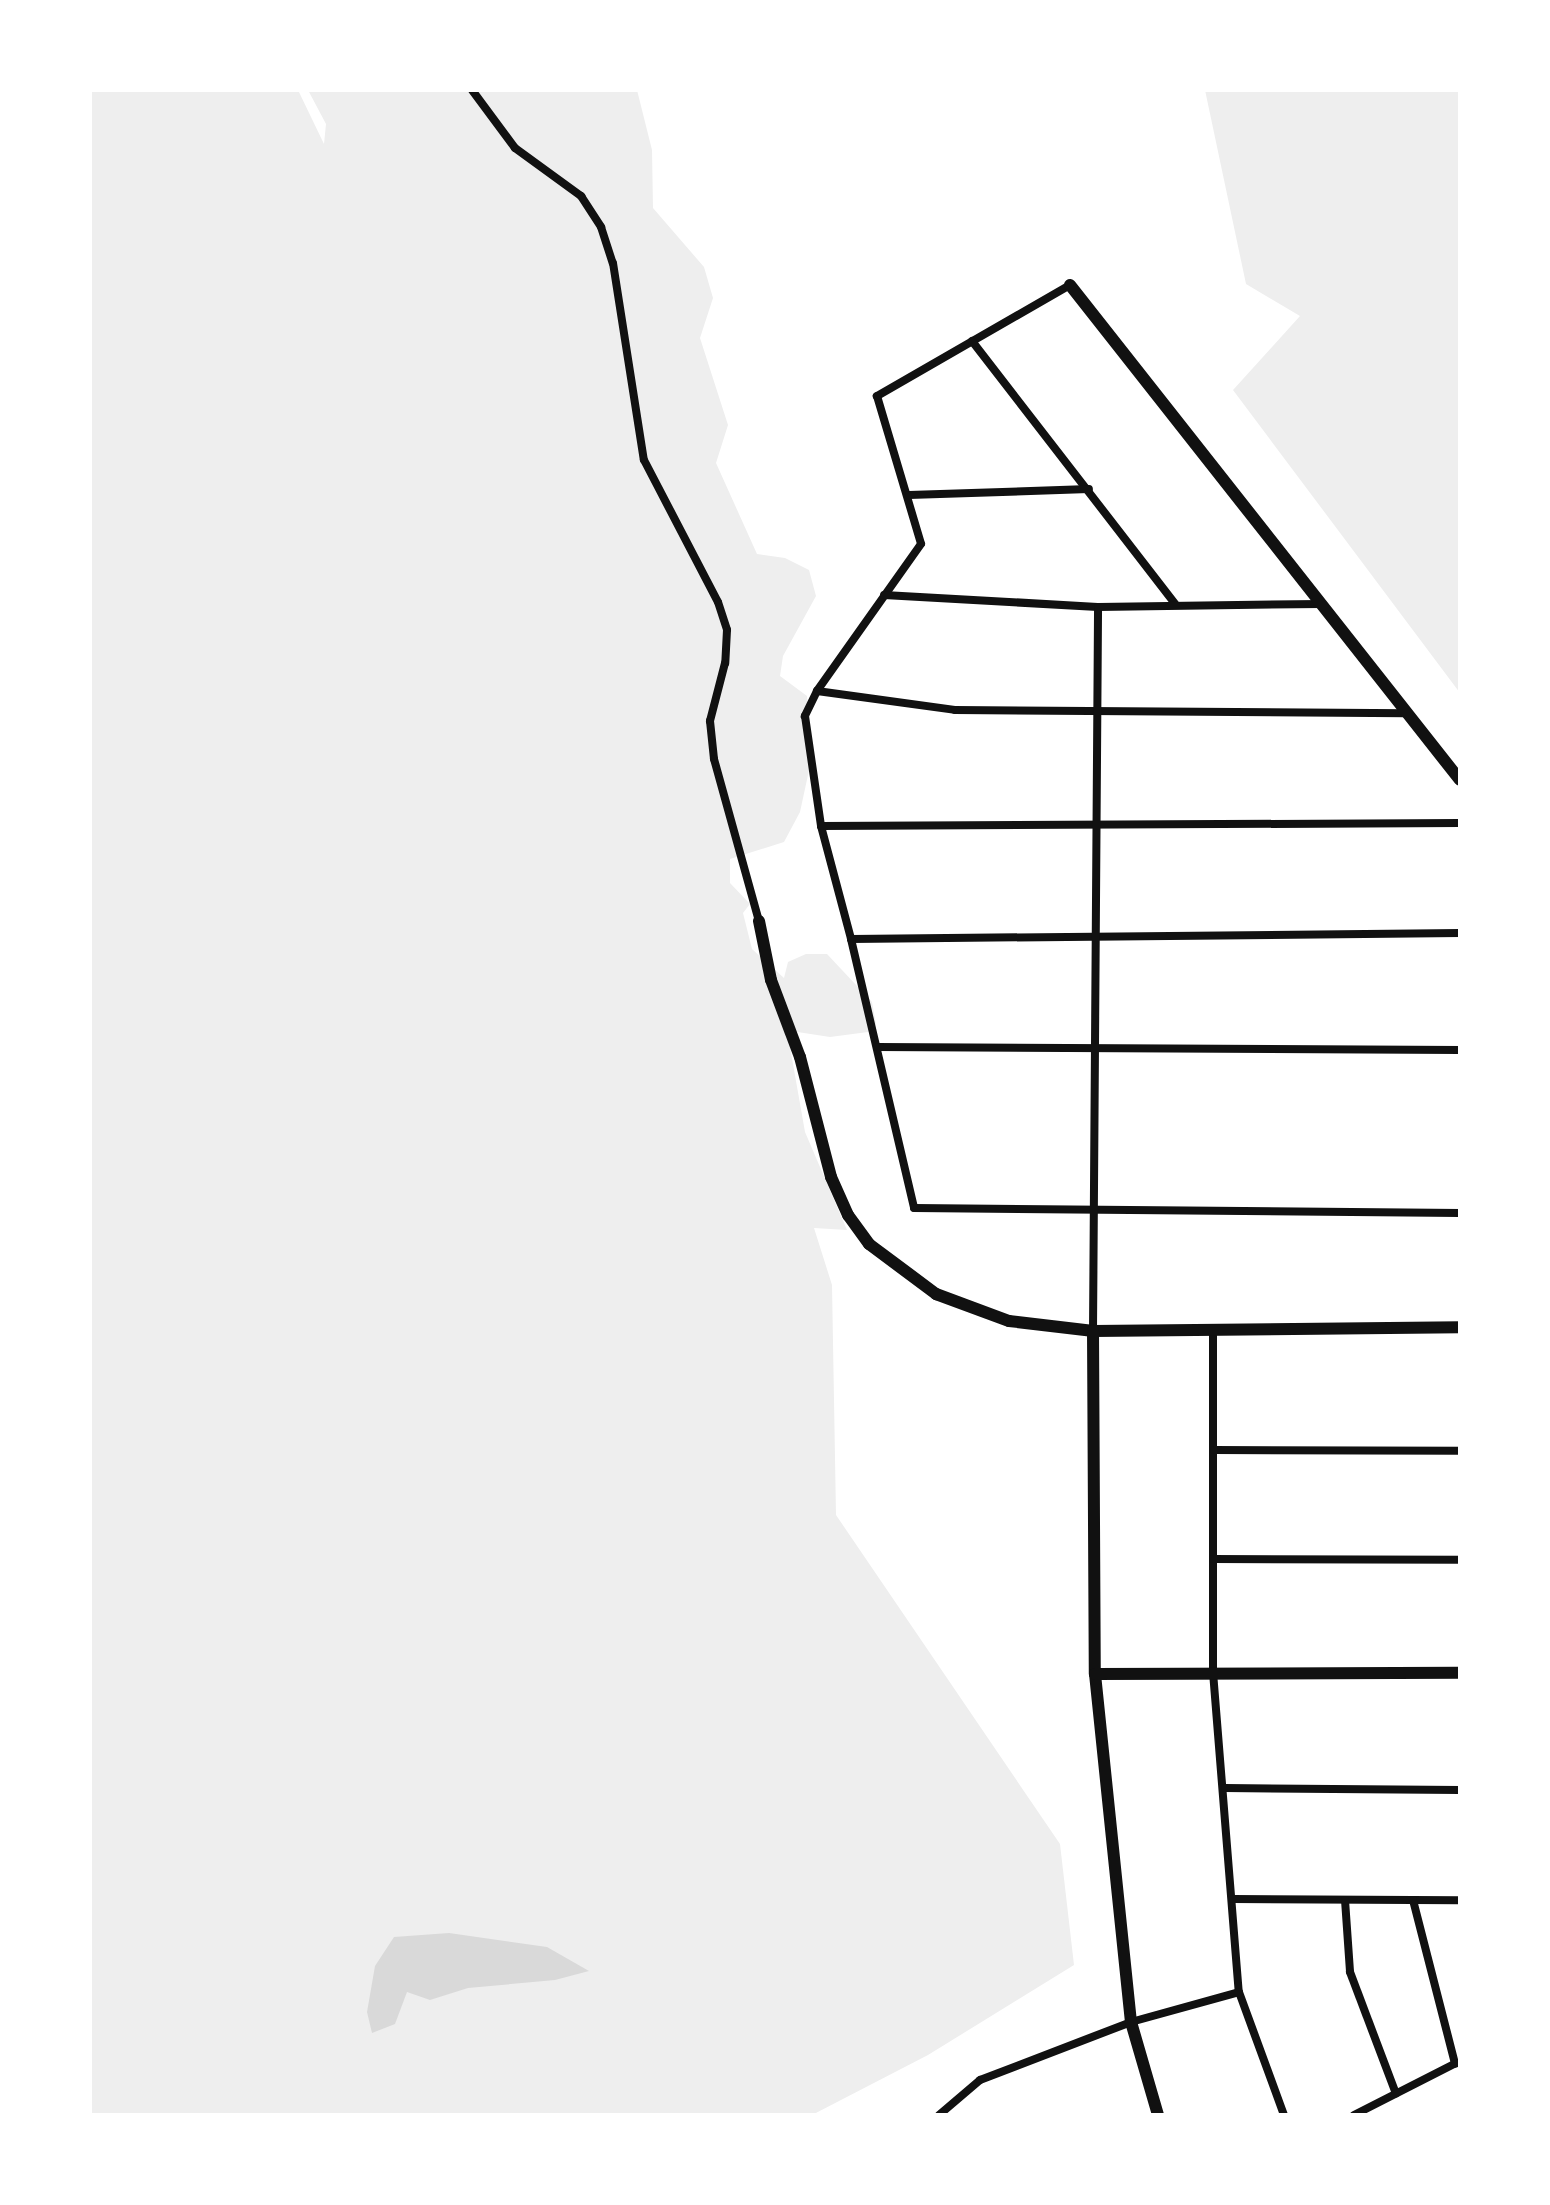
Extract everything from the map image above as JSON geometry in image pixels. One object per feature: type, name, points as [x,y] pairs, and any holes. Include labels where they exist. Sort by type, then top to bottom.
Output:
[{"type":"street","points":[[472,90],[515,148],[581,196],[601,227],[613,263],[644,460],[718,602],[727,630],[725,663],[710,721],[712,746],[759,921],[771,980],[800,1057],[831,1177],[848,1215],[869,1244],[936,1294],[979,1314],[1093,1331],[1460,1327]]},
{"type":"street","points":[[1460,780],[1070,285],[877,396],[909,495],[921,544],[817,691],[805,716],[821,826],[851,939],[914,1208],[1094,1213],[1460,1213]]},
{"type":"street","points":[[972,341],[1175,604]]},
{"type":"street","points":[[909,495],[1089,489]]},
{"type":"street","points":[[884,595],[1098,607],[1321,604]]},
{"type":"street","points":[[1098,607],[1093,1331],[1095,1674],[1131,2022],[1158,2115]]},
{"type":"street","points":[[817,691],[955,710],[1098,714],[1407,713]]},
{"type":"street","points":[[821,826],[1460,823]]},
{"type":"street","points":[[851,939],[1460,933]]},
{"type":"street","points":[[877,1047],[1460,1050]]},
{"type":"street","points":[[1213,1330],[1213,1672],[1225,1788],[1239,1992],[1284,2115]]},
{"type":"street","points":[[1214,1450],[1460,1451]]},
{"type":"street","points":[[1213,1559],[1460,1560]]},
{"type":"street","points":[[1095,1674],[1460,1673]]},
{"type":"street","points":[[1225,1788],[1460,1790]]},
{"type":"street","points":[[1233,1899],[1460,1900]]},
{"type":"street","points":[[1345,1900],[1350,1972],[1396,2094]]},
{"type":"street","points":[[1354,2115],[1458,2063],[1413,1900]]},
{"type":"street","points":[[939,2115],[980,2080],[1131,2022],[1239,1992]]},
{"type":"shaded area","points":[[90,90],[298,90],[324,144],[326,124],[308,90],[637,90],[652,150],[653,208],[704,267],[713,298],[700,338],[728,425],[716,463],[757,554],[785,558],[809,570],[816,596],[783,656],[780,676],[807,696],[811,761],[800,812],[784,842],[730,859],[730,883],[750,904],[743,913],[752,949],[784,978],[788,962],[806,954],[827,954],[872,1002],[876,1024],[868,1032],[830,1037],[791,1031],[790,1047],[805,1132],[847,1230],[814,1228],[832,1285],[836,1515],[1060,1844],[1074,1965],[928,2055],[812,2115],[90,2115]]},
{"type":"shaded area","points":[[1205,90],[1460,90],[1460,693],[1233,390],[1300,316],[1246,284]]},
{"type":"shaded area","points":[[449,1933],[547,1947],[589,1971],[555,1980],[468,1988],[430,2000],[407,1992],[395,2024],[372,2033],[367,2012],[375,1966],[394,1937]]}]
